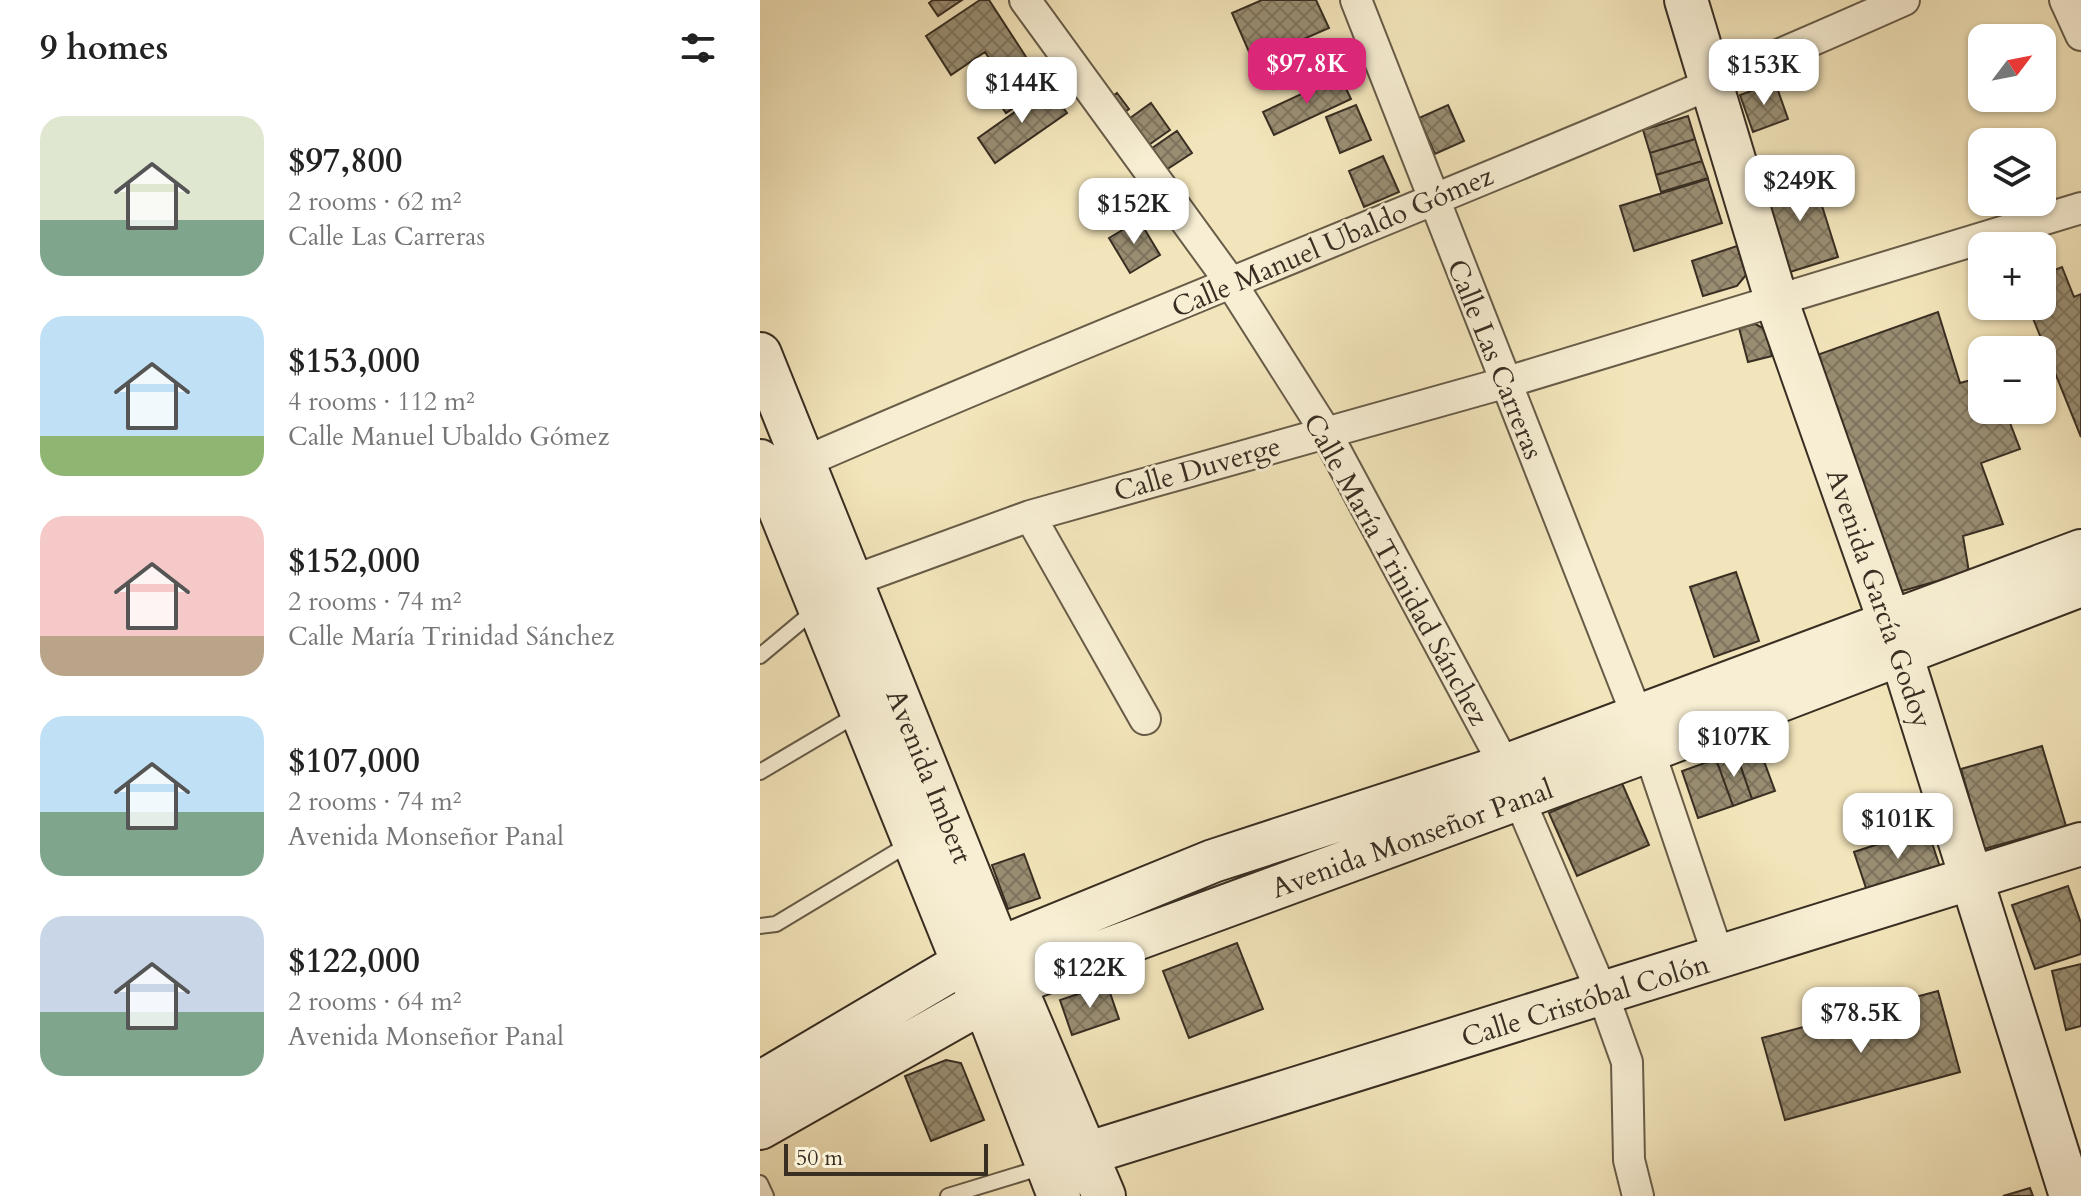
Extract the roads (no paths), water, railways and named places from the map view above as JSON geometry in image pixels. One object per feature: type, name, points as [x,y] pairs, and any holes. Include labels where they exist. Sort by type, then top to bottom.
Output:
[{"type":"main road","name":"Avenida García Godoy","points":[[1686,0],[1776,299],[1896,639],[2071,1196]]},
{"type":"main road","name":"Avenida Imbert","points":[[760,354],[805,462],[862,712],[913,841],[990,974],[1087,1154],[1104,1196]]},
{"type":"main road","name":"Avenida Imbert","points":[[762,473],[836,593],[990,974],[1053,1181]]},
{"type":"main road","name":"Avenida Monseñor Panal","points":[[1896,639],[2081,551]]},
{"type":"main road","name":"Avenida Monseñor Panal","points":[[760,1083],[990,974],[1896,639],[2081,585]]},
{"type":"main road","name":"Calle Cristóbal Colón","points":[[1053,1181],[1087,1154],[2081,844]]},
{"type":"main road","name":"Avenida Monseñor Panal","points":[[760,1128],[990,974]]},
{"type":"street","name":"Calle María Trinidad Sánchez","points":[[1025,0],[1231,283],[1325,431],[1513,782],[1603,995],[1627,1062],[1630,1193]]},
{"type":"street","name":"Calle Las Carreras","points":[[1356,0],[1643,734],[1719,958]]},
{"type":"street","name":"Calle Manuel Ubaldo Gómez","points":[[762,473],[805,462],[1432,198],[1710,86],[1904,0]]},
{"type":"street","points":[[2065,0],[2081,35]]},
{"type":"street","name":"Calle Duverge","points":[[836,593],[1030,516],[1504,383],[2081,208]]},
{"type":"street","points":[[1030,516],[1145,719]]},
{"type":"lane","points":[[760,656],[836,593]]},
{"type":"lane","points":[[760,772],[862,712]]},
{"type":"lane","points":[[760,926],[776,924],[913,841]]},
{"type":"lane","points":[[948,1196],[1053,1181]]},
{"type":"lane","points":[[760,1183],[766,1196]]}]
